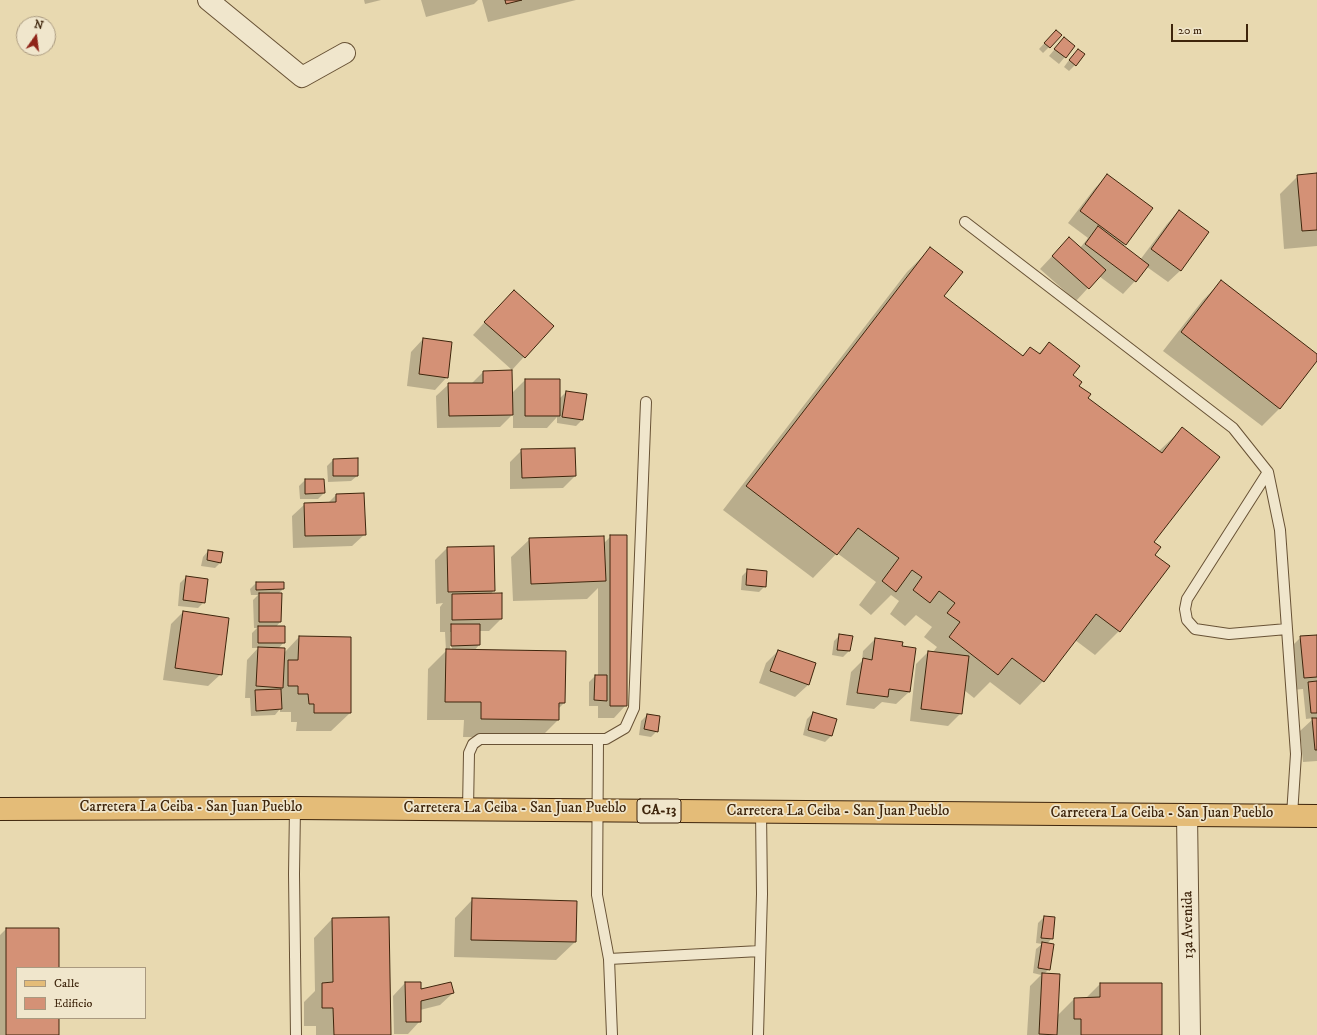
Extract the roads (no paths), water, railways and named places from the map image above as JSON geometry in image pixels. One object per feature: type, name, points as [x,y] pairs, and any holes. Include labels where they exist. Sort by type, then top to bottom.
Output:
[{"type":"main road","name":"Carretera La Ceiba - San Juan Pueblo","points":[[0,809],[295,808],[1317,816]]},
{"type":"street","points":[[208,0],[302,77],[345,53]]},
{"type":"street","name":"13a Avenida","points":[[1187,814],[1190,1035]]},
{"type":"lane","points":[[965,222],[1233,428],[1268,472],[1280,530],[1288,629],[1296,754],[1292,815]]},
{"type":"lane","points":[[468,809],[469,752],[473,744],[480,739],[606,739],[625,728],[634,708],[646,402]]},
{"type":"lane","points":[[1268,472],[1187,599],[1185,609],[1187,620],[1195,630],[1229,634],[1288,629]]},
{"type":"lane","points":[[598,739],[597,895],[609,959],[612,1035]]},
{"type":"lane","points":[[295,808],[294,874],[296,1035]]},
{"type":"lane","points":[[758,1035],[762,894],[761,811]]},
{"type":"lane","points":[[609,959],[760,951]]}]
